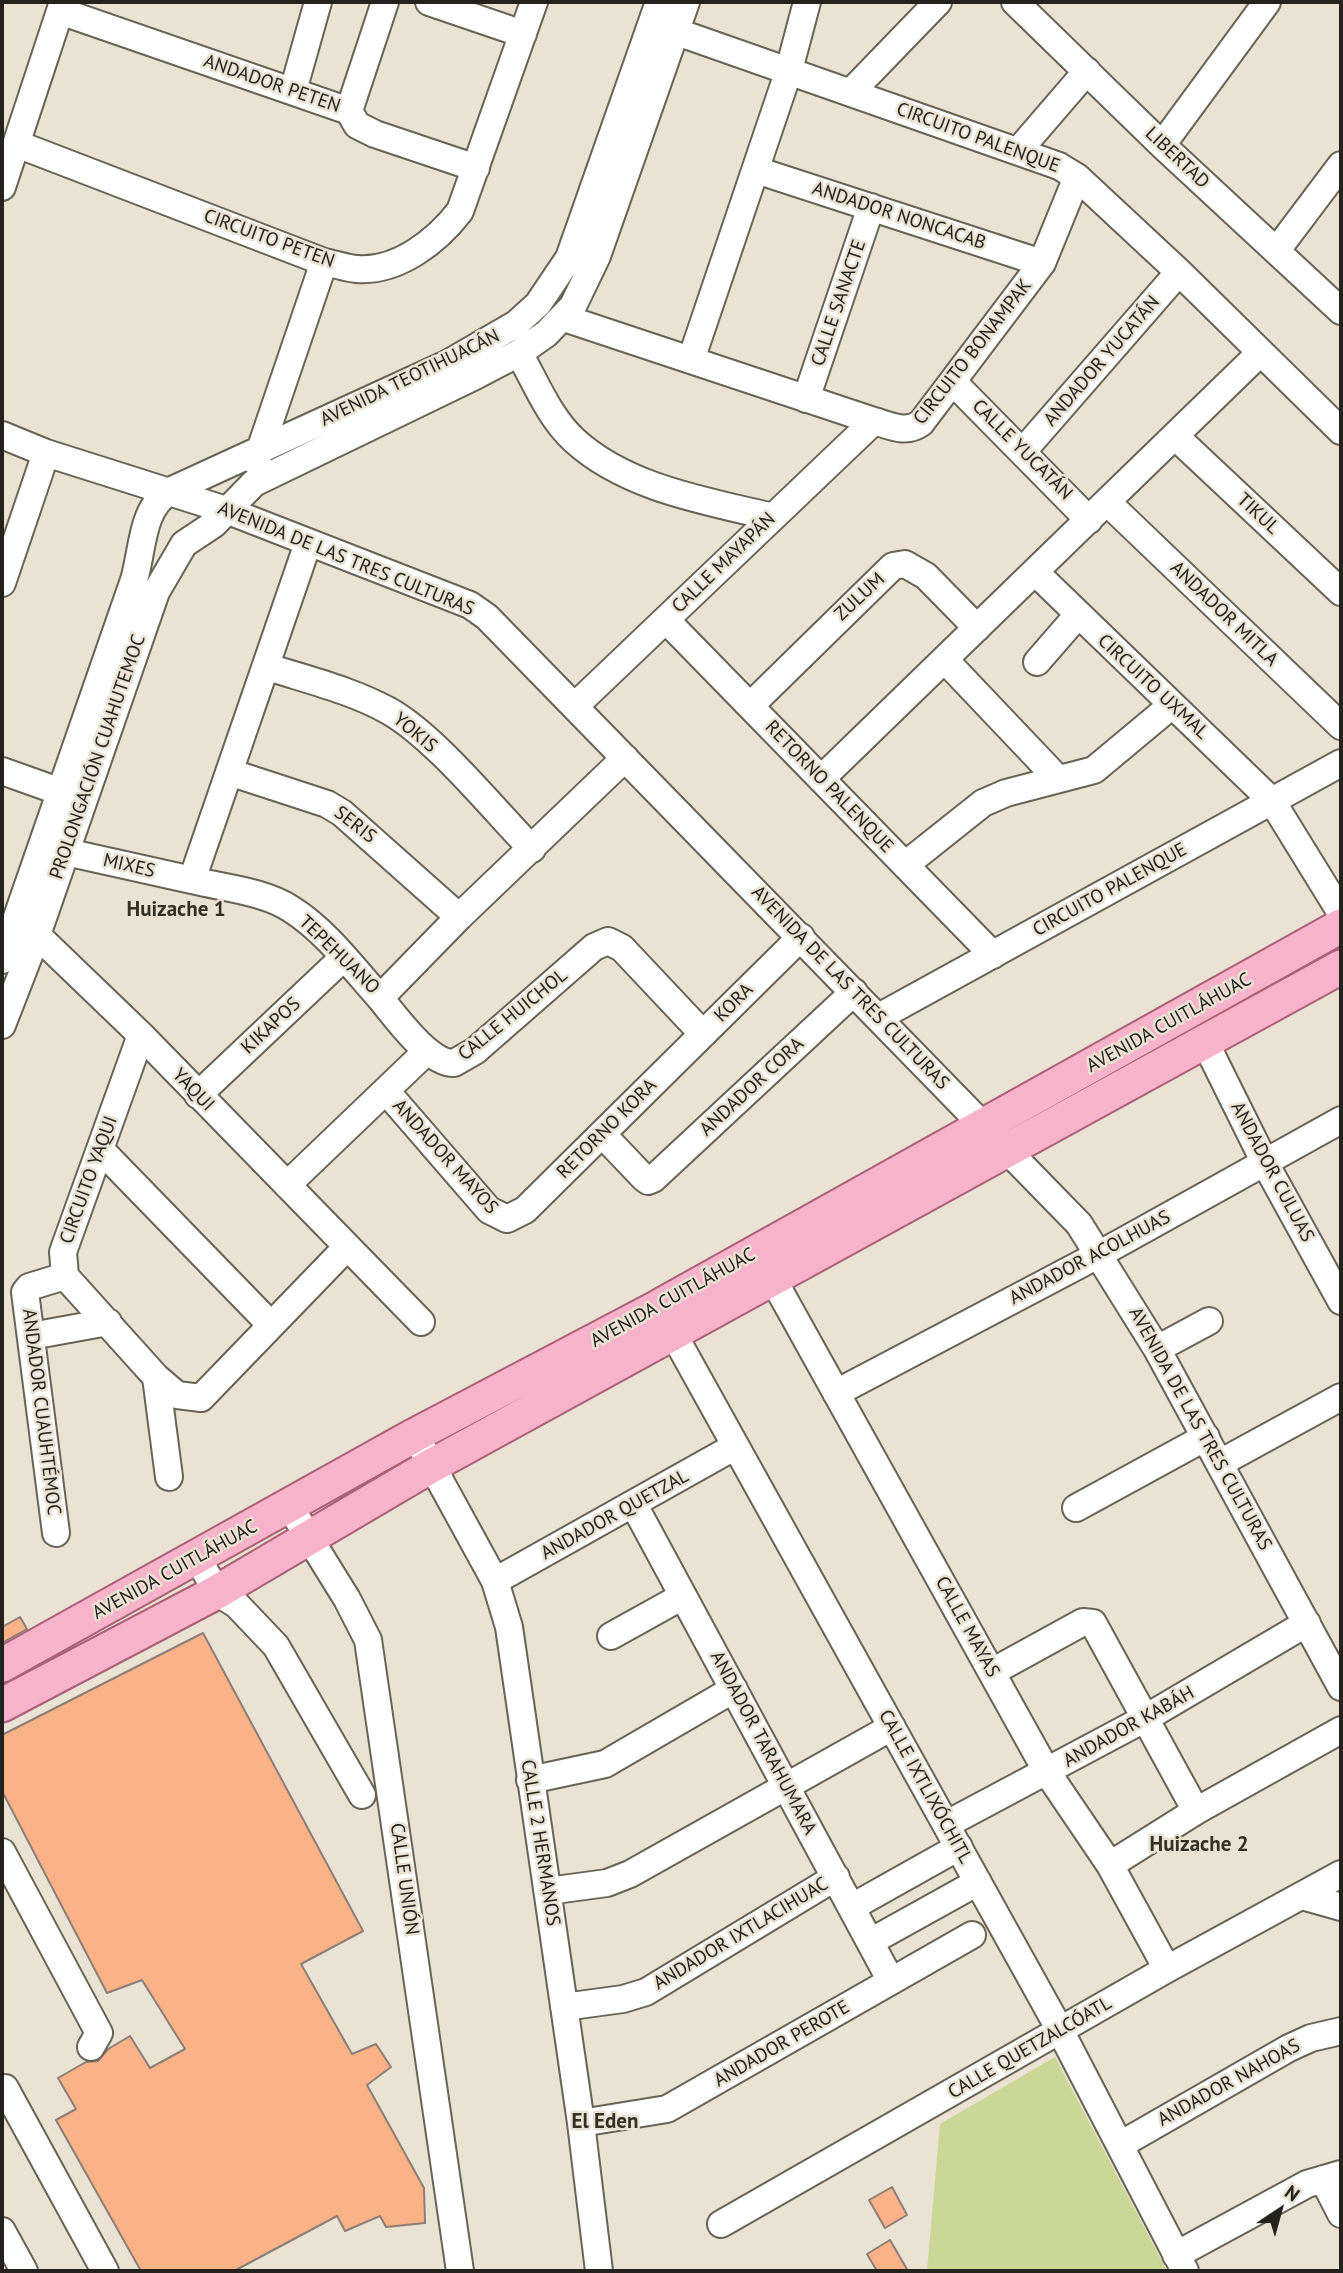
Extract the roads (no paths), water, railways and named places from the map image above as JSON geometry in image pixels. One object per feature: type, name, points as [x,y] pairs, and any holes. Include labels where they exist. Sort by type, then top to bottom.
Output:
[{"type":"main road","name":"AVENIDA CUITLÁHUAC","points":[[2,1665],[198,1559],[415,1435],[658,1307],[1341,926]]},
{"type":"main road","name":"AVENIDA CUITLÁHUAC","points":[[2,1705],[217,1592],[431,1466],[674,1336],[1341,967]]},
{"type":"street","points":[[293,92],[318,2]]},
{"type":"street","points":[[348,111],[385,2]]},
{"type":"street","points":[[429,2],[523,34]]},
{"type":"street","name":"CIRCUITO PETEN","points":[[17,144],[324,262],[357,269],[377,267],[422,248],[445,229],[460,211],[534,2]]},
{"type":"street","name":"AVENIDA TEOTIHUACÁN","points":[[170,491],[457,358],[516,324],[538,304],[569,258],[662,19],[686,2]]},
{"type":"street","points":[[691,360],[789,71],[807,2]]},
{"type":"street","points":[[851,92],[938,2]]},
{"type":"street","points":[[1162,145],[1267,2]]},
{"type":"street","points":[[2,187],[61,6]]},
{"type":"street","name":"ANDADOR PETEN","points":[[61,6],[348,111],[357,125],[375,134],[476,168]]},
{"type":"street","name":"LIBERTAD","points":[[1029,6],[1087,71],[1162,145],[1341,311]]},
{"type":"street","name":"AVENIDA TEOTIHUACÁN","points":[[226,510],[254,483],[519,353],[564,318],[585,286],[597,256],[662,19]]},
{"type":"street","name":"CIRCUITO PALENQUE","points":[[662,19],[789,71],[1045,159],[1077,177],[1179,272],[1341,431]]},
{"type":"street","points":[[1019,150],[1087,71]]},
{"type":"street","points":[[1277,250],[1341,164]]},
{"type":"street","name":"ANDADOR NONCACAB","points":[[756,170],[1042,263]]},
{"type":"street","name":"CIRCUITO BONAMPAK","points":[[564,318],[874,421],[901,429],[913,428],[953,382],[1042,263],[1077,177]]},
{"type":"street","name":"CALLE SANACTE","points":[[806,398],[872,207]]},
{"type":"street","points":[[254,483],[257,452],[324,262]]},
{"type":"street","name":"ANDADOR YUCATÁN","points":[[1024,450],[1179,272]]},
{"type":"street","points":[[519,353],[555,416],[572,439],[602,461],[667,489],[773,517]]},
{"type":"street","points":[[821,779],[1260,353]]},
{"type":"street","name":"CALLE YUCATÁN","points":[[953,382],[1024,450],[1098,511]]},
{"type":"street","name":"CALLE MAYAPÁN","points":[[575,706],[874,421]]},
{"type":"street","points":[[2,435],[46,453],[2,583]]},
{"type":"street","name":"TIKUL","points":[[1175,436],[1341,592]]},
{"type":"street","name":"AVENIDA DE LAS TRES CULTURAS","points":[[46,453],[226,510],[470,605],[488,617],[1079,1224],[1157,1349],[1341,1687]]},
{"type":"street","name":"PROLONGACIÓN CUAHUTEMOC","points":[[2,1025],[17,934],[61,792],[134,580],[147,519],[154,502],[170,491]]},
{"type":"street","name":"PROLONGACIÓN CUAHUTEMOC","points":[[2,960],[66,852],[156,592],[184,544],[214,524],[226,510]]},
{"type":"street","name":"ANDADOR MITLA","points":[[1098,511],[1341,726]]},
{"type":"street","points":[[192,880],[268,667],[308,544]]},
{"type":"street","name":"ZULUM","points":[[750,706],[893,566],[905,564],[926,576],[977,628]]},
{"type":"street","name":"CIRCUITO UXMAL","points":[[1035,572],[1077,616],[1272,801],[1341,913]]},
{"type":"street","points":[[1037,662],[1077,616]]},
{"type":"street","name":"RETORNO PALENQUE","points":[[666,620],[993,955]]},
{"type":"street","points":[[945,660],[1058,779]]},
{"type":"street","name":"YOKIS","points":[[268,667],[361,698],[390,712],[446,760],[532,849]]},
{"type":"street","points":[[905,865],[983,803],[1006,793],[1094,770],[1172,705]]},
{"type":"street","name":"TEPEHUANO","points":[[192,880],[265,898],[291,908],[344,957],[380,998],[459,917],[625,758]]},
{"type":"street","name":"CIRCUITO PALENQUE","points":[[879,1017],[1341,763]]},
{"type":"street","points":[[2,771],[61,792]]},
{"type":"street","name":"SERIS","points":[[229,772],[327,804],[342,813],[459,917]]},
{"type":"street","name":"MIXES","points":[[66,852],[192,880]]},
{"type":"street","name":"YAQUI","points":[[17,934],[141,1035],[347,1247]]},
{"type":"street","name":"KORA","points":[[608,941],[622,948],[703,1034],[801,937]]},
{"type":"street","name":"CALLE HUICHOL","points":[[287,1185],[427,1051],[441,1060],[453,1063],[475,1051],[594,947],[608,941]]},
{"type":"street","name":"KIKAPOS","points":[[198,1095],[344,957]]},
{"type":"street","name":"ANDADOR CORA","points":[[602,1134],[648,1181],[854,992]]},
{"type":"street","points":[[380,998],[427,1051]]},
{"type":"street","name":"RETORNO KORA","points":[[507,1219],[525,1210],[703,1034]]},
{"type":"street","name":"CIRCUITO YAQUI","points":[[65,1276],[63,1252],[141,1035]]},
{"type":"street","name":"ANDADOR CULUAS","points":[[1205,1042],[1265,1163],[1341,1301]]},
{"type":"street","name":"ANDADOR MAYOS","points":[[386,1091],[489,1210],[507,1219]]},
{"type":"street","name":"ANDADOR ACOLHUAS","points":[[836,1393],[1098,1255],[1341,1120]]},
{"type":"street","points":[[100,1149],[270,1324]]},
{"type":"street","points":[[65,1276],[156,1377],[177,1395],[201,1398],[347,1247],[421,1322]]},
{"type":"street","name":"ANDADOR CUAUHTÉMOC","points":[[56,1533],[26,1289],[65,1276]]},
{"type":"street","name":"CALLE MAYAS","points":[[774,1281],[1047,1772],[1110,1866],[1167,1969]]},
{"type":"street","name":"CALLE IXTLIXÓCHITL","points":[[658,1307],[1061,2032],[1181,2263]]},
{"type":"street","points":[[1157,1349],[1209,1321]]},
{"type":"street","points":[[31,1336],[108,1322]]},
{"type":"street","points":[[156,1377],[169,1477]]},
{"type":"street","points":[[1220,1463],[1341,1397]]},
{"type":"street","name":"CALLE 2 HERMANOS","points":[[415,1435],[495,1581],[509,1627],[581,2123],[599,2271]]},
{"type":"street","points":[[1076,1508],[1206,1437]]},
{"type":"street","name":"ANDADOR QUETZAL","points":[[495,1581],[734,1447]]},
{"type":"street","name":"ANDADOR TARAHUMARA","points":[[634,1505],[891,1981]]},
{"type":"street","name":"CALLE UNIÓN","points":[[290,1507],[347,1600],[368,1640],[460,2271]]},
{"type":"street","points":[[198,1559],[217,1592],[237,1605],[276,1646],[362,1795]]},
{"type":"street","points":[[611,1636],[683,1596]]},
{"type":"street","points":[[992,1672],[1083,1622],[1093,1623],[1196,1811]]},
{"type":"street","name":"ANDADOR KABÁH","points":[[953,1835],[1047,1772],[1144,1719],[1307,1623]]},
{"type":"street","points":[[530,1780],[605,1764],[734,1689]]},
{"type":"street","points":[[548,1891],[607,1883],[630,1874],[892,1727]]},
{"type":"street","points":[[1110,1866],[1196,1811],[1341,1730]]},
{"type":"street","name":"ANDADOR IXTLACIHUAC","points":[[852,1907],[953,1835]]},
{"type":"street","points":[[2,1852],[99,2033],[91,2047]]},
{"type":"street","name":"CALLE QUETZALCÓATL","points":[[720,2224],[1061,2032],[1167,1969],[1341,1874]]},
{"type":"street","name":"ANDADOR IXTLACIHUAC","points":[[564,2007],[623,1999],[646,1992],[836,1877]]},
{"type":"street","points":[[870,1942],[978,1882]]},
{"type":"street","points":[[1302,1896],[1341,1907]]},
{"type":"street","name":"ANDADOR PEROTE","points":[[581,2123],[667,2109],[972,1935]]},
{"type":"street","name":"ANDADOR NAHOAS","points":[[1120,2145],[1289,2048],[1311,2038],[1341,2031]]},
{"type":"street","points":[[5,2088],[105,2271]]},
{"type":"street","points":[[1181,2263],[1307,2184],[1332,2177],[1341,2214]]},
{"type":"street","points":[[2,2231],[24,2271]]},
{"type":"district","name":"Huizache 1","points":[[176,910]]},
{"type":"district","name":"Huizache 2","points":[[1199,1845]]},
{"type":"district","name":"El Eden","points":[[605,2122]]}]
